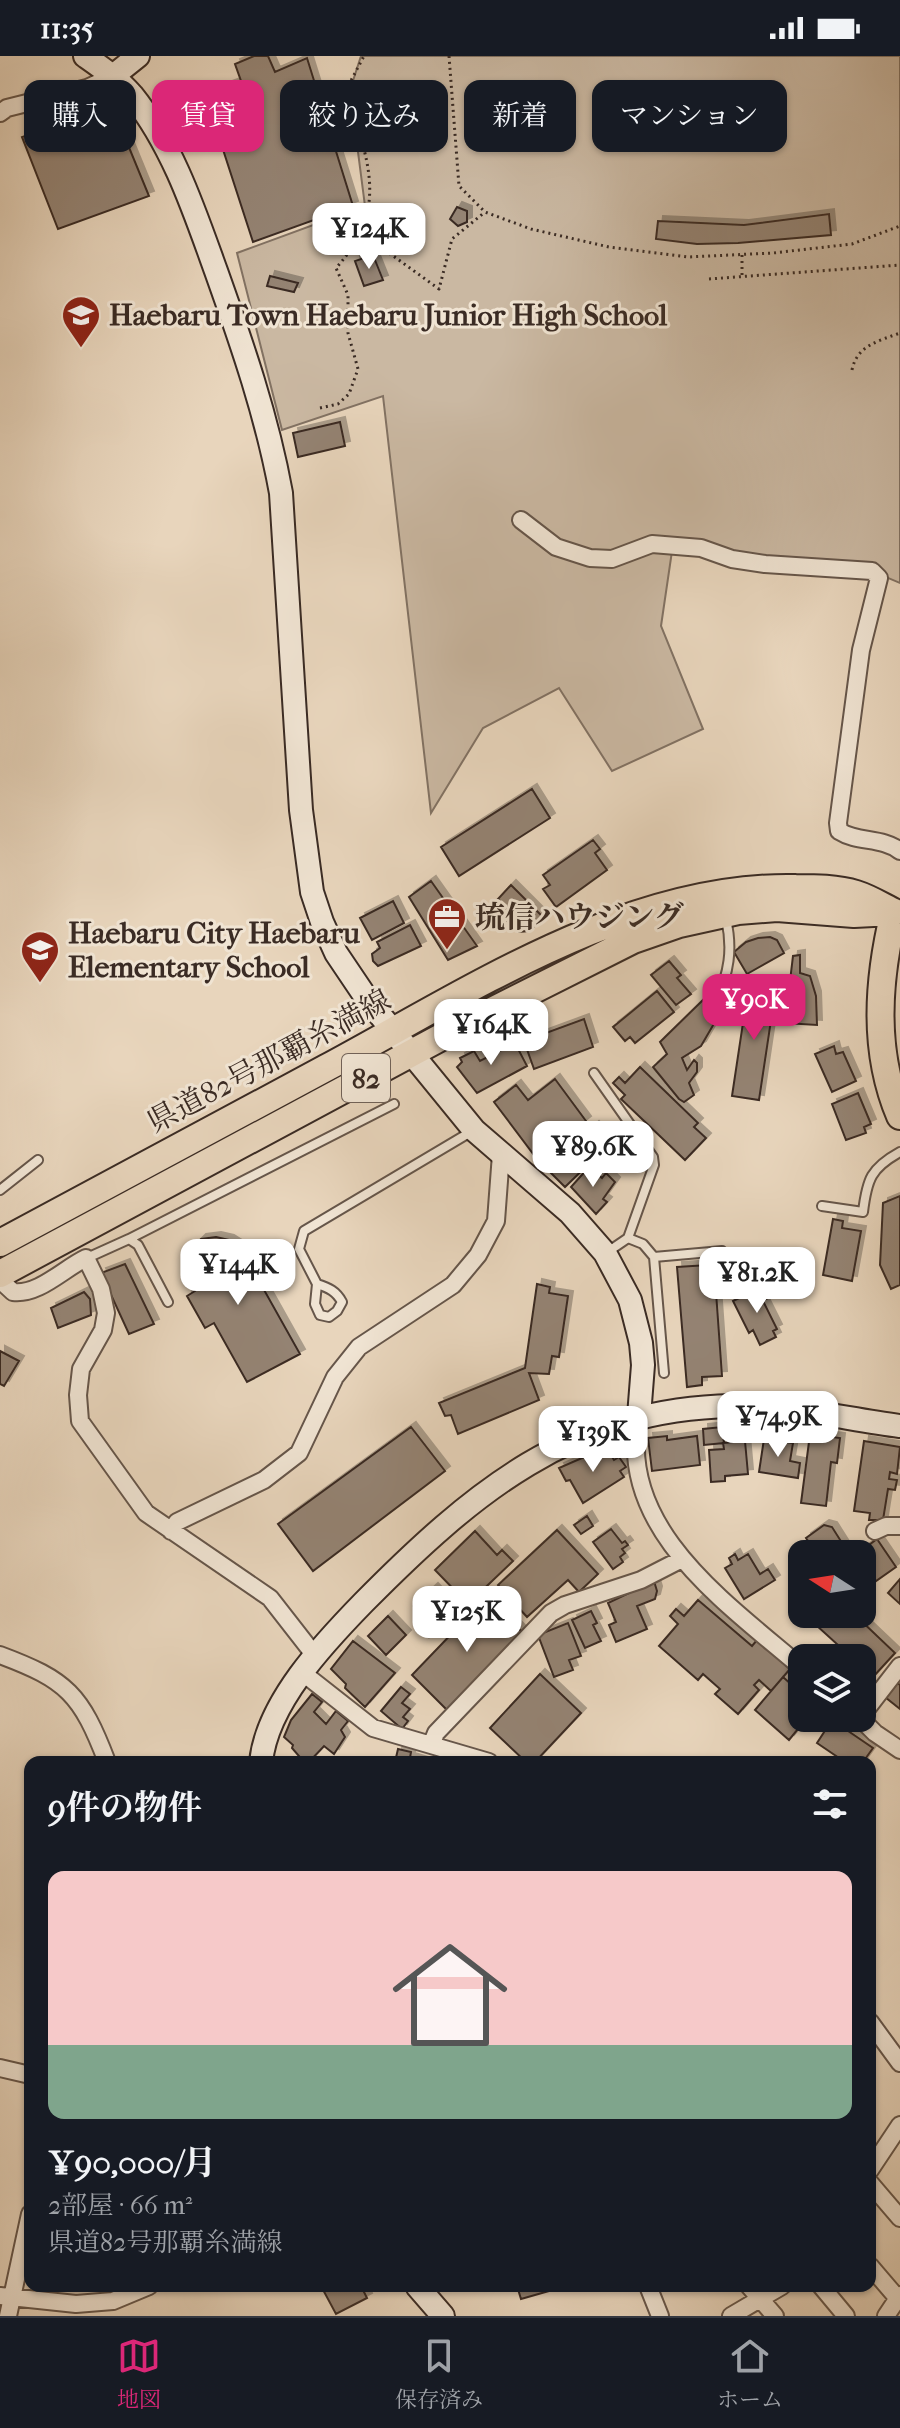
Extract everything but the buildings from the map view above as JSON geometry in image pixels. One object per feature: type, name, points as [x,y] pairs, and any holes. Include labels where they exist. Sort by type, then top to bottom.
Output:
[{"type":"main road","name":"県道82号那覇糸満線","points":[[0,1243],[480,984],[566,943],[641,913],[725,891],[779,887],[820,888],[858,894],[898,908]]},
{"type":"main road","name":"県道82号那覇糸満線","points":[[0,1277],[412,1053],[633,940],[679,924],[725,914],[777,908],[854,914],[898,908]]},
{"type":"main road","points":[[898,908],[886,946],[879,1013],[885,1065],[900,1116]]},
{"type":"street","points":[[85,56],[113,76],[150,120],[181,179],[258,391],[272,442],[281,493],[301,810],[312,892],[336,953],[367,999],[474,1130],[570,1213],[605,1253],[630,1300],[641,1343],[643,1365],[635,1434],[641,1490],[682,1559],[703,1583],[788,1656]]},
{"type":"street","points":[[0,113],[7,108],[87,88],[113,76],[138,56]]},
{"type":"street","points":[[521,520],[556,547],[590,558],[612,559],[652,544],[701,548],[732,559],[765,564],[872,571],[879,578],[861,650],[838,823],[839,831],[847,836],[891,844],[900,851]]},
{"type":"street","points":[[171,1531],[177,1522],[264,1480],[299,1453],[335,1377],[359,1347],[453,1285],[478,1255],[496,1221],[501,1154]]},
{"type":"street","points":[[0,1277],[13,1292],[30,1292],[86,1258],[101,1289],[106,1313],[103,1330],[81,1369],[78,1395],[80,1421],[146,1513],[270,1598],[310,1665],[373,1728],[461,1756]]},
{"type":"street","points":[[262,1756],[270,1724],[285,1696],[353,1613],[396,1570],[483,1493],[524,1464],[562,1444],[639,1416],[732,1406],[791,1410],[900,1426]]},
{"type":"street","points":[[875,1531],[886,1526],[900,1526]]},
{"type":"street","points":[[438,1751],[436,1733],[551,1613],[565,1605],[641,1580],[682,1559]]},
{"type":"street","points":[[0,1655],[41,1670],[59,1682],[77,1700],[105,1756]]},
{"type":"street","points":[[876,1697],[900,1666]]},
{"type":"street","points":[[874,1732],[900,1750]]},
{"type":"street","points":[[876,2030],[900,2063]]},
{"type":"street","points":[[0,2068],[24,2074]]},
{"type":"street","points":[[876,2161],[900,2125]]},
{"type":"street","points":[[876,2190],[900,2218]]},
{"type":"street","points":[[8,2316],[6,2296],[24,2234]]},
{"type":"street","points":[[876,2273],[899,2298],[886,2316]]},
{"type":"street","points":[[6,2296],[100,2309],[135,2292]]},
{"type":"street","points":[[422,2292],[443,2316]]},
{"type":"street","points":[[650,2292],[660,2316]]},
{"type":"street","points":[[754,2292],[775,2316]]},
{"type":"street","points":[[731,2316],[773,2292]]},
{"type":"street","points":[[826,2292],[846,2316]]},
{"type":"lane","points":[[716,1002],[729,966],[731,943],[725,914]]},
{"type":"lane","points":[[594,1073],[653,1157],[654,1165],[628,1238],[605,1253]]},
{"type":"lane","points":[[86,1258],[394,1104]]},
{"type":"lane","points":[[317,1284],[299,1249],[304,1231],[474,1130]]},
{"type":"lane","points":[[822,1206],[863,1212],[877,1166],[900,1152]]},
{"type":"lane","points":[[0,1190],[38,1160]]},
{"type":"lane","points":[[628,1238],[643,1244],[654,1257],[664,1373]]},
{"type":"lane","points":[[129,1239],[138,1245],[168,1302]]},
{"type":"lane","points":[[654,1257],[722,1251]]},
{"type":"path","points":[[320,408],[338,404],[349,394],[358,369],[348,333],[348,295],[336,268],[355,247],[372,196],[368,162],[346,90],[364,56]]},
{"type":"path","points":[[449,56],[459,186],[485,212],[531,229],[609,247],[688,257],[852,244],[900,226]]},
{"type":"path","points":[[360,232],[439,289],[452,239],[485,212]]},
{"type":"path","points":[[742,255],[742,276]]},
{"type":"path","points":[[709,279],[900,265]]},
{"type":"path","points":[[852,370],[864,346],[900,333]]},
{"type":"shaded area","points":[[361,56],[900,56],[900,583],[853,563],[672,551],[661,626],[703,729],[612,771],[559,688],[483,728],[431,813],[383,396],[282,430],[237,253],[365,206],[358,152],[448,152],[448,80],[353,80]]},
{"type":"place","name":"Haebaru Town Haebaru Junior High School","points":[[81,349]]},
{"type":"place","name":"琉信ハウジング","points":[[447,951]]},
{"type":"place","name":"Haebaru City Haebaru Elementary School","points":[[40,984]]}]
